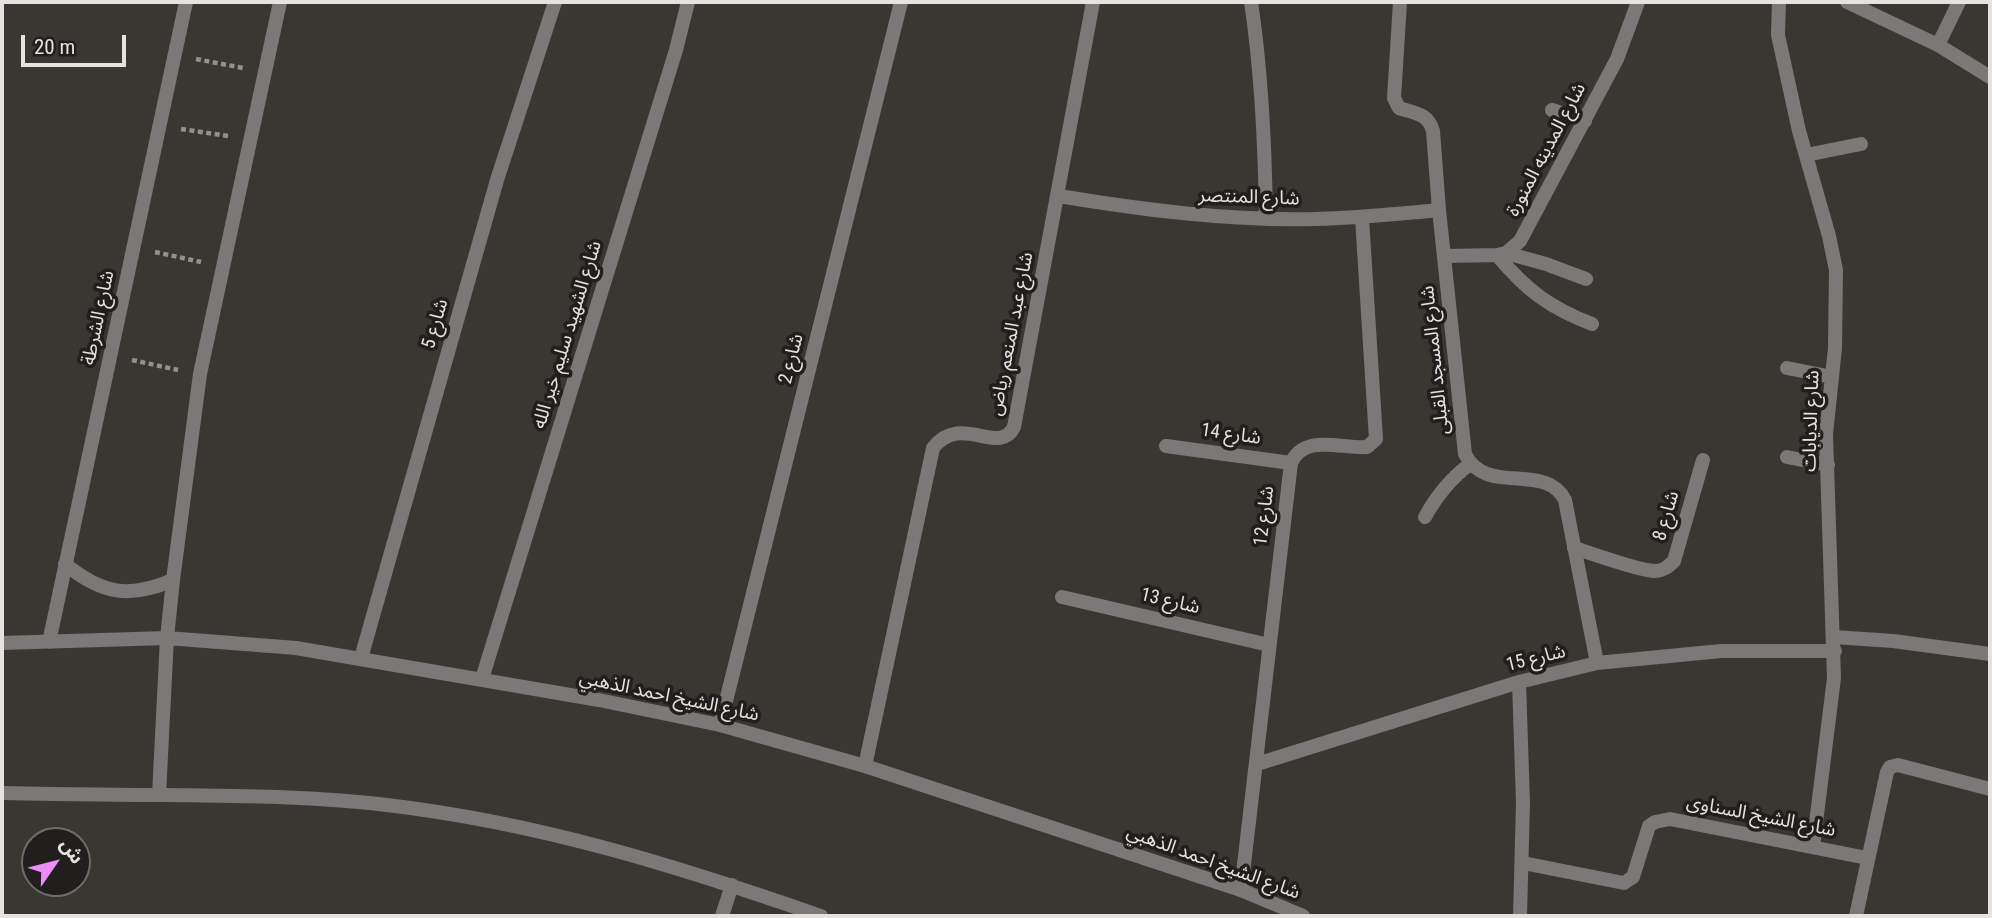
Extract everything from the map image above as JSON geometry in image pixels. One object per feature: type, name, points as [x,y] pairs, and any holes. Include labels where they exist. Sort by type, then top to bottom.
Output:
[{"type":"street","name":"شارع الشرطة","points":[[48,642],[186,2]]},
{"type":"street","points":[[159,795],[167,638],[200,374],[280,2]]},
{"type":"street","name":"شارع 5","points":[[361,658],[497,180],[555,2]]},
{"type":"street","name":"شارع الشهيد سليم خير الله","points":[[482,679],[676,50],[688,2]]},
{"type":"street","name":"شارع 2","points":[[720,725],[901,2]]},
{"type":"street","name":"شارع عبد المنعم رياض","points":[[865,766],[933,448],[939,439],[950,434],[999,438],[1012,432],[1014,426],[1059,196],[1093,2]]},
{"type":"street","points":[[1251,2],[1262,100],[1266,219]]},
{"type":"street","name":"شارع المسجد القبلى","points":[[1400,2],[1394,102],[1399,108],[1421,114],[1431,124],[1465,454],[1470,464]]},
{"type":"street","name":"شارع المدينه المنورة","points":[[1502,254],[1520,241],[1585,121],[1617,59],[1638,2]]},
{"type":"street","name":"شارع الديابات","points":[[1779,2],[1778,35],[1836,270],[1837,304],[1826,434],[1835,644],[1832,705],[1813,847]]},
{"type":"street","points":[[1847,2],[1938,46],[1990,77]]},
{"type":"street","points":[[1938,46],[1959,2]]},
{"type":"street","points":[[1552,110],[1585,121]]},
{"type":"street","points":[[1806,155],[1861,144]]},
{"type":"street","name":"شارع المنتصر","points":[[1059,196],[1196,215],[1266,219],[1362,218],[1439,210]]},
{"type":"street","name":"شارع 12","points":[[1241,890],[1291,463],[1296,453],[1314,444],[1367,447],[1376,439],[1362,218]]},
{"type":"street","points":[[1502,254],[1516,278],[1539,298],[1564,313],[1592,324]]},
{"type":"street","points":[[1445,256],[1502,254],[1546,264],[1586,279]]},
{"type":"street","points":[[1787,368],[1832,377]]},
{"type":"street","name":"شارع 14","points":[[1166,446],[1291,463]]},
{"type":"street","points":[[1787,457],[1828,465]]},
{"type":"street","name":"شارع 8","points":[[1574,548],[1648,570],[1669,567],[1674,561],[1703,460]]},
{"type":"street","points":[[1425,517],[1436,496],[1451,478],[1470,464],[1487,475],[1545,482],[1561,491],[1565,499],[1597,663]]},
{"type":"street","points":[[65,564],[83,579],[105,589],[128,592],[151,589],[173,580]]},
{"type":"street","name":"شارع 13","points":[[1062,597],[1269,645]]},
{"type":"street","name":"شارع الشيخ احمد الذهبي","points":[[2,643],[167,638],[296,648],[599,700],[720,725],[865,766],[1241,890],[1303,916]]},
{"type":"street","name":"شارع 15","points":[[1256,764],[1519,682],[1597,663],[1721,651],[1905,642],[1990,654]]},
{"type":"street","points":[[1519,682],[1523,863],[1520,916]]},
{"type":"street","points":[[1856,916],[1886,772],[1890,767],[1898,765],[1990,789]]},
{"type":"street","points":[[2,793],[270,796],[386,804],[501,822],[615,849],[821,916]]},
{"type":"street","name":"شارع الشيخ السناوى","points":[[1523,863],[1624,883],[1633,877],[1649,826],[1670,819],[1867,858]]},
{"type":"street","points":[[722,916],[732,885]]},
{"type":"path","points":[[175,55],[265,72]]},
{"type":"path","points":[[160,125],[250,139]]},
{"type":"path","points":[[133,248],[223,266]]},
{"type":"path","points":[[110,356],[200,374]]}]
